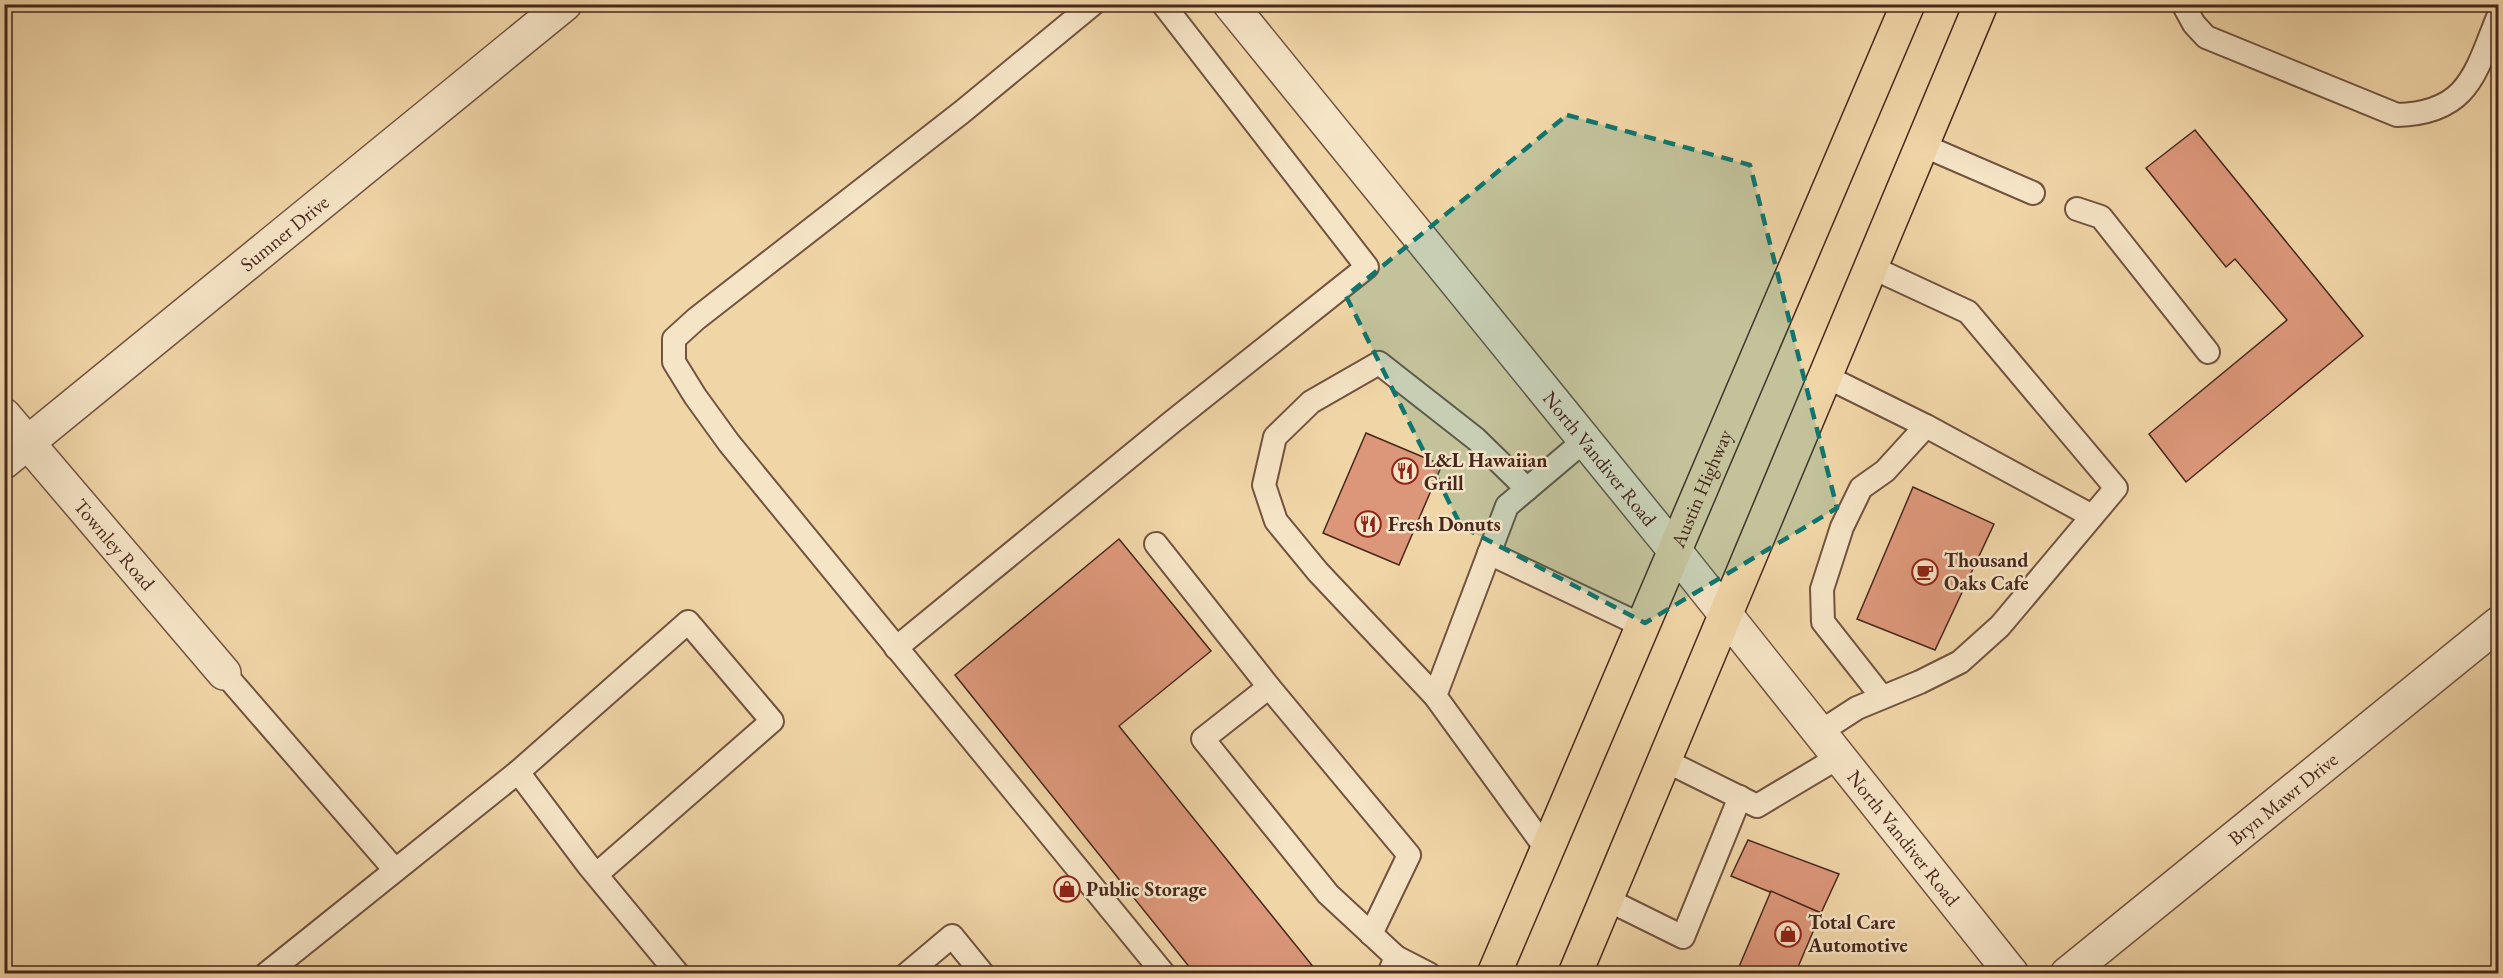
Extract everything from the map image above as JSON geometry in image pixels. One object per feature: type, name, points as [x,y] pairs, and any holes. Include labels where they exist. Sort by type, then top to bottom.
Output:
[{"type":"main road","name":"Austin Highway","points":[[1494,974],[1908,4]]},
{"type":"main road","points":[[1575,974],[1981,4]]},
{"type":"street","name":"Sumner Drive","points":[[16,453],[565,4]]},
{"type":"street","name":"North Vandiver Road","points":[[1230,4],[1725,613],[2012,974]]},
{"type":"street","name":"Townley Road","points":[[4,415],[16,453],[224,673]]},
{"type":"street","name":"Bryn Mawr Drive","points":[[2067,974],[2499,624]]},
{"type":"lane","points":[[1093,4],[962,112],[674,339],[674,362],[695,396],[896,648],[1164,974]]},
{"type":"lane","points":[[896,648],[1172,422],[1367,267],[1163,4]]},
{"type":"lane","points":[[2183,4],[2206,37],[2397,115],[2424,114],[2446,105],[2466,87],[2477,69],[2499,16]]},
{"type":"lane","points":[[1922,145],[2033,193]]},
{"type":"lane","points":[[2077,209],[2101,217],[2208,352]]},
{"type":"lane","points":[[1664,760],[1757,806],[1829,744],[1857,708],[1960,662],[2000,626],[2116,488],[1968,312],[1871,267]]},
{"type":"lane","points":[[1527,489],[1476,439],[1379,363],[1311,402],[1275,437],[1264,485],[1276,521],[1318,572],[1435,696],[1547,850]]},
{"type":"lane","points":[[1825,376],[1926,426],[2092,516]]},
{"type":"lane","points":[[1882,698],[1823,622],[1822,589],[1842,527],[1861,488],[1885,471],[1926,426]]},
{"type":"lane","points":[[1435,696],[1507,506],[1585,440]]},
{"type":"lane","points":[[1156,544],[1269,687],[1409,855],[1371,934]]},
{"type":"lane","points":[[1489,552],[1643,626]]},
{"type":"lane","points":[[266,974],[518,772],[688,622],[771,721],[597,874]]},
{"type":"lane","points":[[224,673],[395,870]]},
{"type":"lane","points":[[1269,687],[1203,739],[1328,894],[1371,934],[1392,965],[1430,974]]},
{"type":"lane","points":[[518,772],[678,974]]},
{"type":"lane","points":[[1606,899],[1683,938],[1740,797]]},
{"type":"lane","points":[[907,974],[952,936],[983,974]]},
{"type":"highlighted area","points":[[1567,115],[1750,165],[1837,508],[1645,623],[1461,526],[1346,296]]},
{"type":"building","points":[[2195,130],[2363,336],[2186,482],[2149,434],[2287,320],[2235,259],[2226,267],[2146,168]]},
{"type":"building","points":[[1366,433],[1442,465],[1399,565],[1323,533]]},
{"type":"building","name":"Thousand Oaks Cafe","points":[[1913,487],[1994,524],[1935,650],[1857,619]]},
{"type":"building","points":[[1119,539],[1211,651],[1119,726],[1319,974],[1195,974],[955,675]]},
{"type":"building","points":[[1748,840],[1839,874],[1821,913],[1731,876]]},
{"type":"building","points":[[1771,891],[1821,913],[1795,974],[1736,974]]},
{"type":"place","name":"L&L Hawaiian Grill","points":[[1405,471]]},
{"type":"place","name":"Fresh Donuts","points":[[1368,524]]},
{"type":"place","name":"Thousand Oaks Cafe","points":[[1925,572]]},
{"type":"place","name":"Public Storage","points":[[1067,889]]},
{"type":"place","name":"Total Care Automotive","points":[[1788,934]]}]
